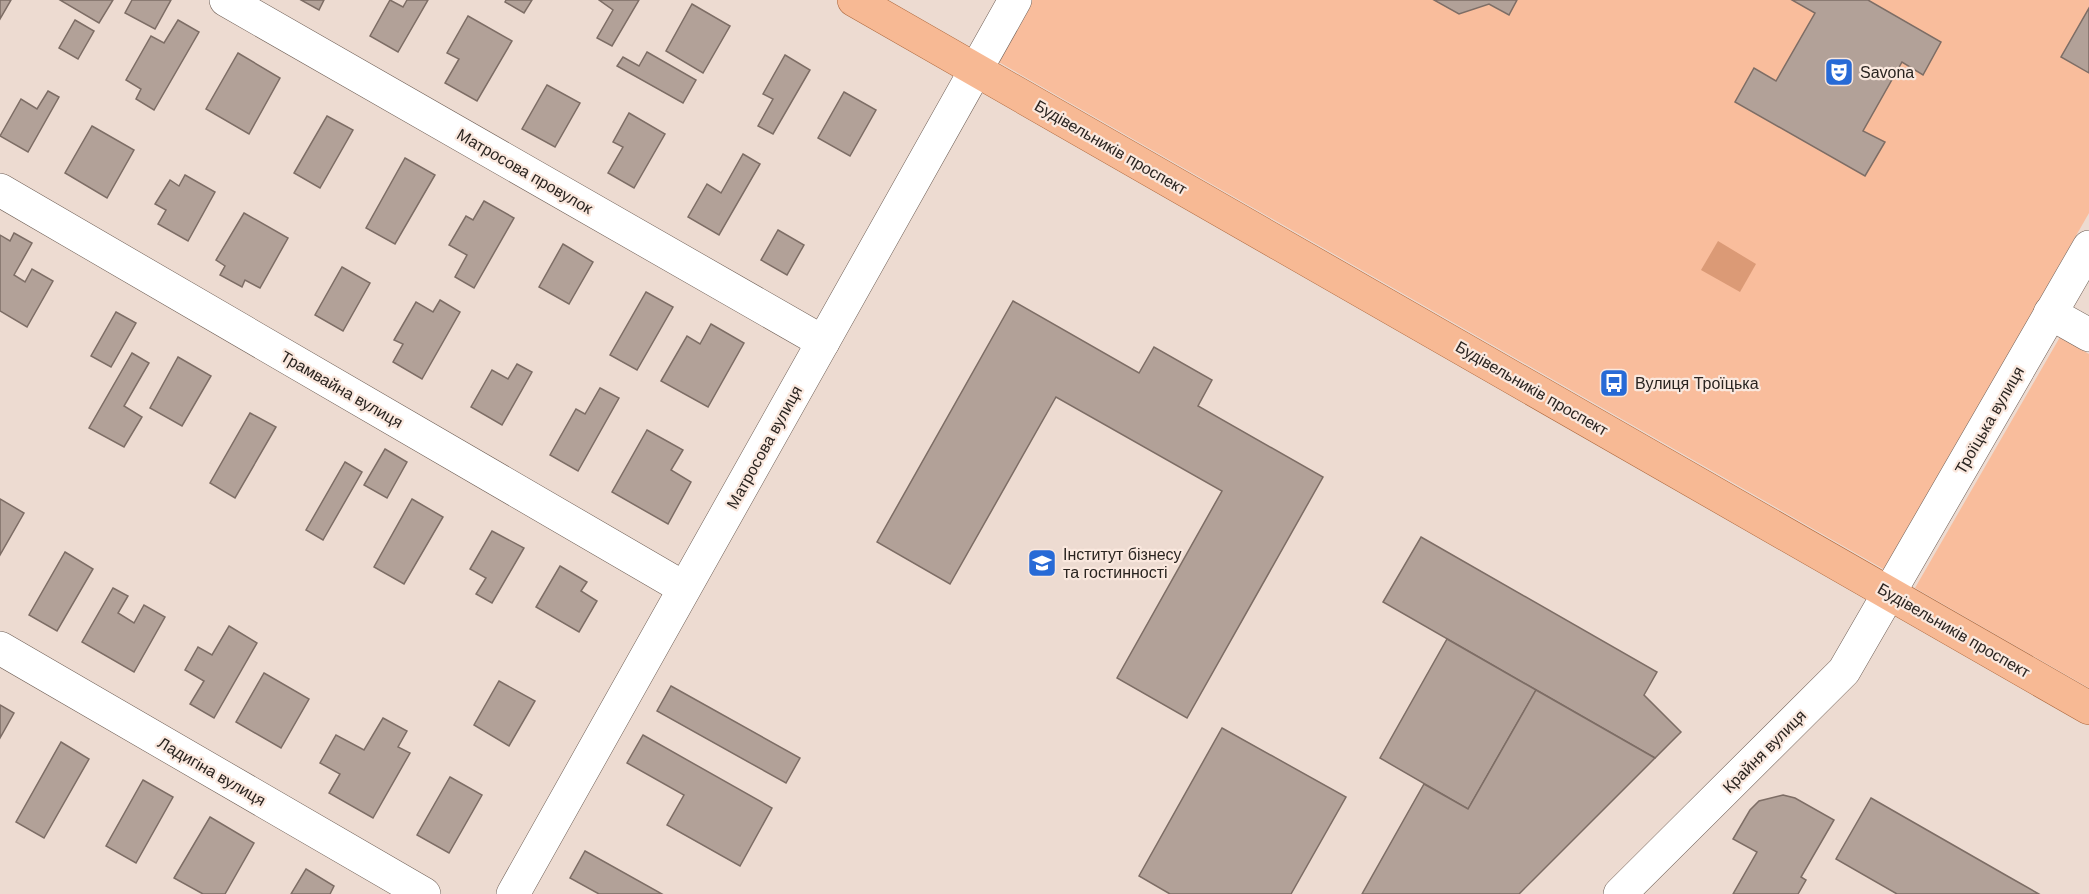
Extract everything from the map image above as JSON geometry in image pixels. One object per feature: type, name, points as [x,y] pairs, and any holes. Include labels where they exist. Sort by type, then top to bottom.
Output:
[{"type":"main road","name":"Будівельників проспект","points":[[854,0],[2089,708]]},
{"type":"street","name":"Матросова провулок","points":[[226,0],[823,342]]},
{"type":"street","name":"Матросова вулиця","points":[[513,894],[1015,0]]},
{"type":"street","name":"Трамвайна вулиця","points":[[0,190],[684,588]]},
{"type":"street","name":"Троїцька вулиця","points":[[1889,593],[2089,247]]},
{"type":"street","points":[[2050,313],[2089,335]]},
{"type":"street","name":"Крайня вулиця","points":[[1620,894],[1844,671],[1889,593]]},
{"type":"street","name":"Ладигіна вулиця","points":[[0,648],[424,894]]},
{"type":"shaded area","points":[[1032,0],[2089,0],[2089,213],[1885,570],[997,61]]},
{"type":"shaded area","points":[[1718,241],[1756,264],[1740,292],[1701,270]]},
{"type":"shaded area","points":[[2060,337],[2089,354],[2089,688],[1915,588]]},
{"type":"building","points":[[0,0],[11,0],[0,19]]},
{"type":"building","points":[[60,0],[113,0],[99,23]]},
{"type":"building","points":[[132,0],[171,0],[155,29],[125,13]]},
{"type":"building","points":[[301,0],[324,0],[319,10]]},
{"type":"building","points":[[390,0],[403,7],[407,0],[428,0],[398,52],[370,36]]},
{"type":"building","points":[[506,0],[532,0],[524,13],[505,2]]},
{"type":"building","points":[[599,0],[639,0],[612,46],[597,38],[613,10]]},
{"type":"building","points":[[1434,0],[1517,0],[1509,15],[1489,4],[1459,14]]},
{"type":"building","points":[[1792,0],[1868,0],[1941,42],[1923,75],[1902,62],[1863,131],[1885,142],[1865,176],[1735,102],[1754,68],[1776,81],[1815,13]]},
{"type":"building","points":[[692,4],[730,26],[703,73],[666,51]]},
{"type":"building","points":[[2089,8],[2089,73],[2061,57]]},
{"type":"building","points":[[468,16],[512,41],[477,101],[445,83],[459,59],[447,53]]},
{"type":"building","points":[[75,20],[94,31],[78,59],[59,48]]},
{"type":"building","points":[[178,20],[199,32],[154,110],[136,99],[141,89],[126,80],[151,36],[164,43]]},
{"type":"building","points":[[647,52],[696,80],[683,103],[617,66],[623,57],[639,66]]},
{"type":"building","points":[[238,53],[280,78],[249,134],[206,109]]},
{"type":"building","points":[[785,55],[810,70],[773,134],[758,126],[773,99],[763,94]]},
{"type":"building","points":[[547,85],[580,103],[555,147],[522,129]]},
{"type":"building","points":[[48,91],[59,97],[28,152],[0,136],[21,99],[37,109]]},
{"type":"building","points":[[844,92],[876,110],[850,156],[818,138]]},
{"type":"building","points":[[629,113],[665,134],[634,188],[608,173],[623,147],[613,142]]},
{"type":"building","points":[[327,116],[353,130],[320,188],[294,173]]},
{"type":"building","points":[[92,126],[134,150],[107,198],[65,173]]},
{"type":"building","points":[[743,154],[760,164],[719,235],[688,217],[707,184],[721,193]]},
{"type":"building","points":[[405,158],[435,175],[395,244],[366,228]]},
{"type":"building","points":[[185,175],[215,192],[188,241],[158,224],[166,210],[155,204],[170,180],[179,186]]},
{"type":"building","points":[[484,201],[514,218],[474,288],[455,277],[467,255],[449,245],[466,216],[473,220]]},
{"type":"building","points":[[244,213],[288,238],[260,288],[245,280],[242,287],[220,275],[225,266],[216,260]]},
{"type":"building","points":[[778,230],[804,245],[787,275],[761,260]]},
{"type":"building","points":[[14,233],[32,243],[14,275],[25,282],[32,269],[53,281],[27,327],[0,311],[0,235],[10,241]]},
{"type":"building","points":[[563,244],[593,262],[569,304],[539,287]]},
{"type":"building","points":[[342,267],[370,283],[343,331],[315,315]]},
{"type":"building","points":[[646,292],[673,307],[637,370],[610,355]]},
{"type":"building","points":[[440,300],[460,312],[422,379],[393,362],[403,344],[394,340],[416,302],[433,312]]},
{"type":"building","points":[[1013,301],[1139,373],[1154,347],[1212,380],[1198,406],[1323,477],[1187,718],[1117,678],[1222,491],[1056,397],[950,584],[877,542]]},
{"type":"building","points":[[116,312],[136,323],[111,367],[91,356]]},
{"type":"building","points":[[711,324],[744,343],[708,407],[661,381],[687,336],[700,344]]},
{"type":"building","points":[[132,353],[149,363],[124,406],[142,417],[124,447],[89,428]]},
{"type":"building","points":[[178,357],[211,376],[182,426],[150,408]]},
{"type":"building","points":[[517,364],[532,372],[502,425],[471,407],[492,370],[508,379]]},
{"type":"building","points":[[600,388],[619,398],[578,471],[550,455],[576,409],[585,414]]},
{"type":"building","points":[[250,413],[276,427],[235,498],[210,483]]},
{"type":"building","points":[[647,430],[683,450],[671,470],[691,482],[668,524],[612,492]]},
{"type":"building","points":[[385,449],[407,462],[387,498],[364,485]]},
{"type":"building","points":[[345,462],[362,472],[323,540],[306,530]]},
{"type":"building","points":[[0,499],[24,513],[0,555]]},
{"type":"building","points":[[412,499],[443,517],[404,584],[374,567]]},
{"type":"building","points":[[492,531],[524,548],[492,603],[476,594],[486,578],[470,569]]},
{"type":"building","points":[[1421,537],[1657,672],[1644,695],[1681,732],[1655,758],[1383,602]]},
{"type":"building","points":[[65,552],[93,569],[57,631],[29,615]]},
{"type":"building","points":[[560,566],[587,582],[581,591],[597,601],[579,632],[536,607]]},
{"type":"building","points":[[113,588],[128,596],[118,613],[134,623],[144,605],[165,617],[134,672],[82,642]]},
{"type":"building","points":[[229,626],[257,643],[214,718],[190,704],[204,681],[185,670],[198,647],[212,655]]},
{"type":"building","points":[[1447,639],[1536,690],[1468,809],[1380,758]]},
{"type":"building","points":[[264,673],[309,699],[281,748],[236,722]]},
{"type":"building","points":[[499,681],[535,701],[509,746],[474,725]]},
{"type":"building","points":[[671,686],[800,758],[786,783],[657,711]]},
{"type":"building","points":[[1536,690],[1655,758],[1519,894],[1362,894],[1424,784],[1468,809]]},
{"type":"building","points":[[0,705],[14,713],[0,738]]},
{"type":"building","points":[[383,718],[407,731],[398,747],[410,753],[373,818],[329,793],[340,774],[320,763],[336,735],[364,750]]},
{"type":"building","points":[[1222,728],[1346,797],[1291,894],[1170,894],[1139,876]]},
{"type":"building","points":[[643,735],[772,808],[740,866],[667,825],[684,795],[627,763]]},
{"type":"building","points":[[61,742],[89,759],[44,838],[16,822]]},
{"type":"building","points":[[450,777],[482,795],[449,853],[417,835]]},
{"type":"building","points":[[143,780],[173,797],[136,863],[106,846]]},
{"type":"building","points":[[1783,795],[1795,798],[1834,820],[1801,877],[1806,880],[1798,894],[1733,894],[1757,852],[1733,839],[1750,810],[1759,801]]},
{"type":"building","points":[[1871,798],[2039,894],[1897,894],[1836,859]]},
{"type":"building","points":[[210,817],[254,843],[225,894],[203,894],[174,878]]},
{"type":"building","points":[[585,851],[662,894],[599,894],[570,878]]},
{"type":"building","points":[[306,869],[334,886],[330,894],[291,894]]},
{"type":"place","name":"Savona","points":[[1839,72]]},
{"type":"place","name":"Вулиця Троїцька","points":[[1614,383]]},
{"type":"place","name":"Інститут бізнесу та гостинності","points":[[1042,563]]}]
